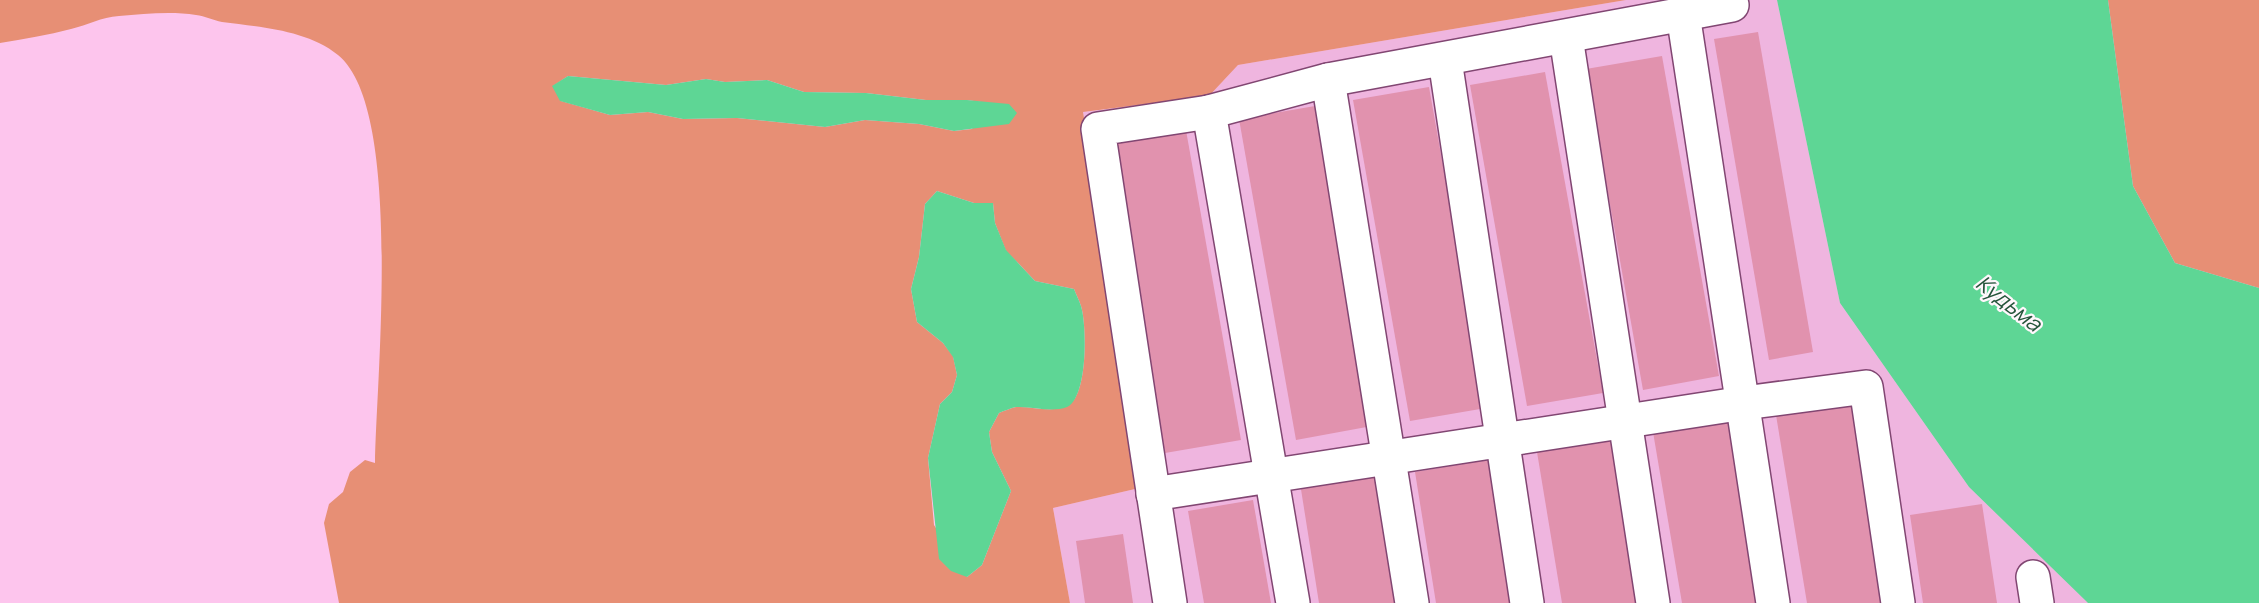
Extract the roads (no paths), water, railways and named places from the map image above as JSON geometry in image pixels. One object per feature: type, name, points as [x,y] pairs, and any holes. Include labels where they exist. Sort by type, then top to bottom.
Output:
[{"type":"lane","points":[[1170,603],[1098,129],[1209,112],[1329,80],[1732,5]]},
{"type":"lane","points":[[1683,14],[1773,603]]},
{"type":"lane","points":[[1566,37],[1653,603]]},
{"type":"lane","points":[[1445,60],[1527,603]]},
{"type":"lane","points":[[1329,80],[1412,603]]},
{"type":"lane","points":[[1209,112],[1293,603]]},
{"type":"lane","points":[[1153,494],[1744,403],[1866,387],[1898,603]]},
{"type":"water","name":"Кудьма","points":[[1777,0],[2108,0],[2133,186],[2175,263],[2259,288],[2259,603],[2088,603],[1969,487],[1840,303]]},
{"type":"water","points":[[568,76],[666,85],[706,79],[725,82],[767,80],[804,92],[866,93],[926,100],[967,100],[1009,104],[1017,113],[1009,124],[954,131],[919,124],[865,120],[825,127],[737,118],[683,119],[648,112],[610,115],[560,101],[552,86]]},
{"type":"water","points":[[937,191],[974,203],[993,203],[995,223],[1006,250],[1035,281],[1074,289],[1083,315],[1084,360],[1079,390],[1074,401],[1061,409],[1016,407],[999,413],[989,432],[992,452],[1011,491],[982,565],[967,577],[951,571],[939,559],[928,458],[940,404],[952,392],[957,375],[953,357],[943,343],[917,322],[911,289],[919,257],[925,204]]}]
